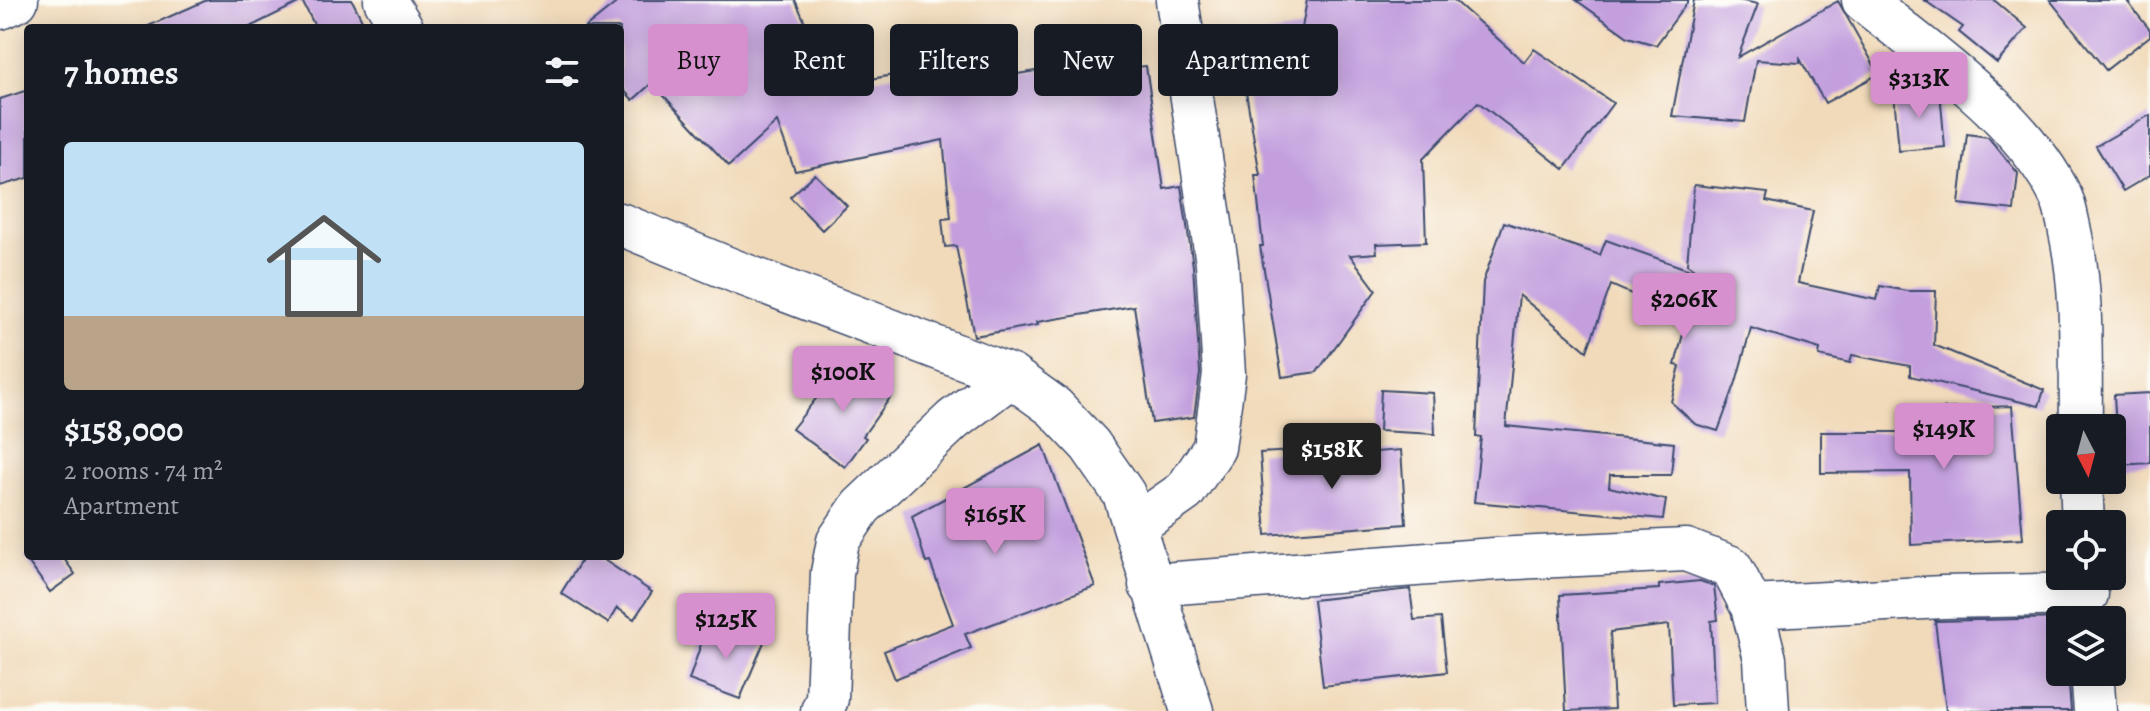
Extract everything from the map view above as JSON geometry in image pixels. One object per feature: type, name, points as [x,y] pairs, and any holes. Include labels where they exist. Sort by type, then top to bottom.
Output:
[{"type":"street","points":[[385,0],[400,24]]},
{"type":"street","points":[[1135,526],[1185,491],[1214,448],[1224,374],[1217,263],[1177,0]]},
{"type":"street","points":[[1863,0],[1981,98],[2032,149],[2062,199],[2075,252],[2080,318],[2081,414]]},
{"type":"street","points":[[624,226],[751,278],[1011,376],[1054,407],[1090,445],[1124,494],[1150,585],[1192,711]]},
{"type":"street","points":[[822,711],[827,699],[832,573],[838,541],[861,507],[953,420],[1011,376]]},
{"type":"street","points":[[1150,585],[1495,559],[1686,550],[1731,567],[1752,607],[1765,659],[1768,711]]},
{"type":"street","points":[[1752,607],[1943,597],[2087,597]]},
{"type":"street","points":[[2093,686],[2095,711]]},
{"type":"building","points":[[207,0],[352,0],[364,24],[314,24],[302,1],[256,24],[153,24]]},
{"type":"building","points":[[620,0],[795,0],[806,24],[764,24],[764,96],[874,96],[874,78],[890,76],[890,96],[1018,96],[1018,74],[1034,71],[1034,96],[1142,96],[1142,66],[1146,66],[1164,189],[1181,186],[1193,266],[1200,373],[1194,417],[1152,423],[1134,306],[974,336],[956,246],[945,247],[942,219],[951,218],[943,140],[795,171],[777,122],[729,166],[664,96],[748,96],[748,24],[648,24],[648,87],[633,100],[624,90],[624,24],[590,24]]},
{"type":"building","points":[[1307,0],[1454,0],[1524,62],[1534,49],[1613,103],[1564,169],[1478,102],[1423,159],[1426,242],[1376,244],[1377,253],[1350,255],[1376,290],[1317,372],[1282,377],[1260,246],[1263,246],[1255,175],[1260,175],[1247,96],[1338,96],[1338,24],[1303,24]]},
{"type":"building","points":[[1576,0],[1689,0],[1656,45],[1628,37]]},
{"type":"building","points":[[1694,0],[1738,0],[1758,4],[1738,57],[1838,1],[1879,74],[1825,103],[1800,59],[1800,63],[1756,60],[1745,122],[1672,116]]},
{"type":"building","points":[[1924,0],[1994,0],[2027,28],[1997,63],[1959,32],[1963,27]]},
{"type":"building","points":[[2050,0],[2126,0],[2150,30],[2150,36],[2106,70]]},
{"type":"building","points":[[24,91],[24,179],[0,186],[0,99]]},
{"type":"building","points":[[1940,92],[1945,147],[1899,151],[1894,94]]},
{"type":"building","points":[[2150,115],[2150,175],[2123,191],[2096,146]]},
{"type":"building","points":[[1967,134],[1988,137],[2018,173],[2014,210],[1959,204]]},
{"type":"building","points":[[815,174],[847,206],[822,230],[790,197]]},
{"type":"building","points":[[1694,185],[1768,193],[1766,201],[1813,211],[1798,283],[1877,300],[1880,286],[1907,291],[1936,291],[1934,345],[2044,390],[2039,406],[1910,376],[1910,366],[1852,355],[1850,363],[1819,356],[1820,349],[1751,328],[1718,431],[1695,424],[1671,402],[1680,366],[1675,365],[1687,318],[1611,285],[1587,351],[1519,295],[1506,426],[1674,443],[1671,475],[1610,475],[1609,487],[1666,500],[1663,519],[1474,502],[1481,437],[1476,437],[1483,282],[1504,222],[1600,255],[1606,240],[1701,274],[1687,264]]},
{"type":"building","points":[[845,362],[892,395],[845,467],[792,429]]},
{"type":"building","points":[[1381,390],[1433,393],[1435,434],[1379,431]]},
{"type":"building","points":[[2150,393],[2150,463],[2126,464],[2126,414],[2115,414],[2114,395]]},
{"type":"building","points":[[2012,406],[2023,539],[1911,545],[1910,472],[1821,473],[1821,432],[1910,432],[1910,410]]},
{"type":"building","points":[[1043,445],[1095,586],[965,634],[971,648],[895,679],[884,651],[953,624],[930,562],[926,563],[912,516]]},
{"type":"building","points":[[1321,449],[1322,456],[1401,450],[1406,524],[1266,535],[1260,453]]},
{"type":"building","points":[[27,560],[65,560],[75,574],[50,592]]},
{"type":"building","points":[[582,560],[604,560],[652,592],[634,619],[617,608],[608,623],[561,593]]},
{"type":"building","points":[[1700,581],[1714,586],[1718,620],[1711,621],[1715,703],[1673,705],[1669,625],[1610,632],[1614,709],[1566,711],[1560,595],[1659,589],[1659,585]]},
{"type":"building","points":[[1410,589],[1414,620],[1441,618],[1447,672],[1323,686],[1313,600]]},
{"type":"building","points":[[2046,619],[2046,686],[2069,686],[2071,711],[1946,711],[1935,621]]},
{"type":"building","points":[[708,623],[764,642],[740,699],[689,680]]}]
